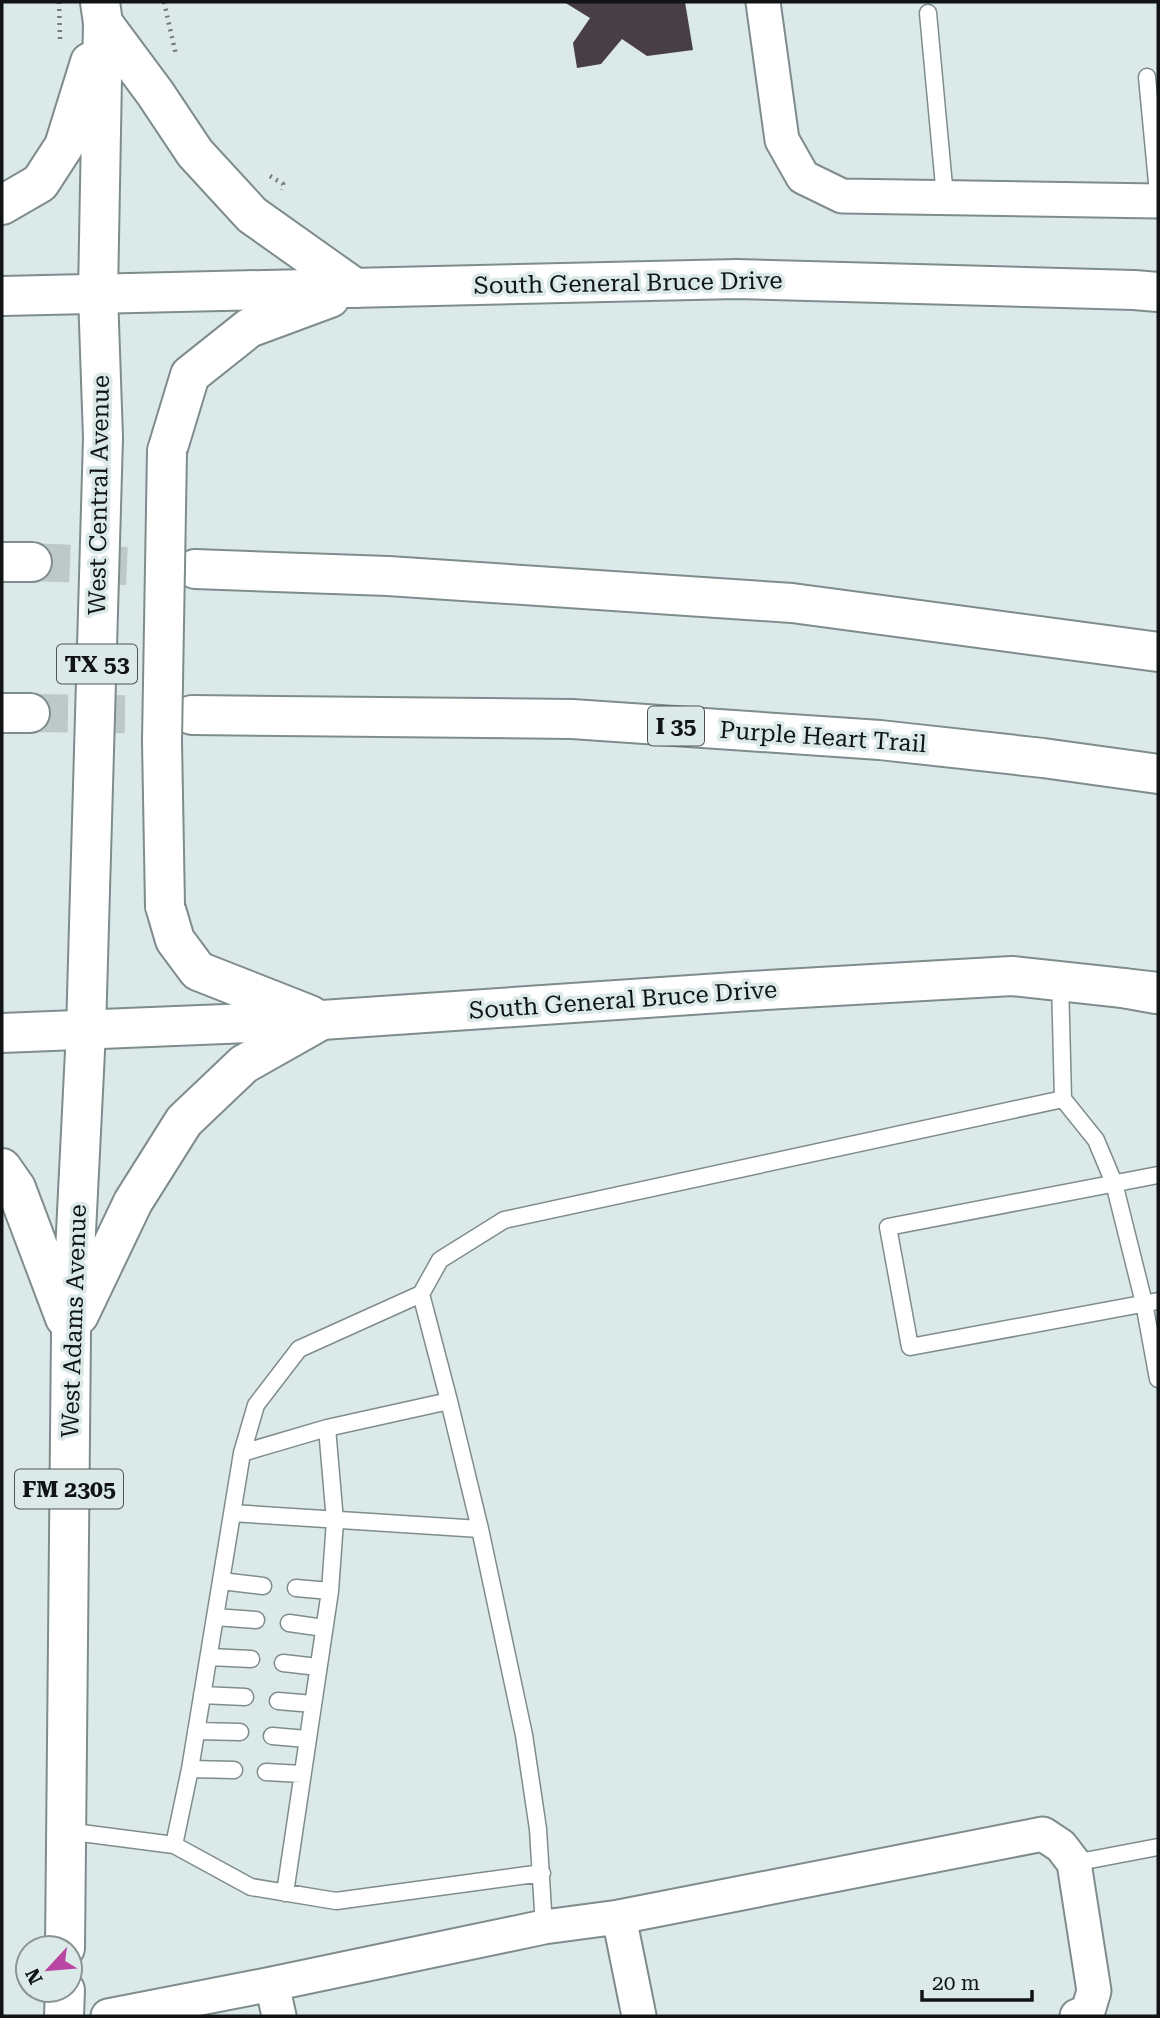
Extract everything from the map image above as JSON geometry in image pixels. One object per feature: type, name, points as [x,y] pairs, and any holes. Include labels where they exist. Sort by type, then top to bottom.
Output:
[{"type":"main road","points":[[2,205],[40,183],[64,146],[101,12]]},
{"type":"main road","points":[[101,12],[195,153],[252,215],[355,288]]},
{"type":"main road","name":"West Central Avenue","points":[[86,1031],[103,438],[98,294],[101,12]]},
{"type":"main road","name":"South General Bruce Drive","points":[[2,296],[737,279],[1134,289],[1158,292]]},
{"type":"main road","points":[[322,1020],[198,971],[176,940],[165,906],[162,741],[167,451],[190,375],[249,328],[355,288]]},
{"type":"main road","points":[[195,569],[388,576],[792,603],[1158,652]]},
{"type":"main road","name":"Purple Heart Trail","points":[[192,715],[572,719],[880,740],[1158,774]]},
{"type":"main road","name":"South General Bruce Drive","points":[[2,1033],[322,1020],[998,976],[1060,979],[1147,992]]},
{"type":"main road","points":[[71,1333],[133,1202],[184,1121],[244,1064],[322,1020]]},
{"type":"main road","name":"West Adams Avenue","points":[[65,1934],[71,1333],[86,1031]]},
{"type":"main road","points":[[2,1168],[16,1188],[71,1333]]},
{"type":"street","points":[[763,2],[782,140],[803,177],[842,196],[1158,201]]},
{"type":"street","points":[[108,2016],[544,1927],[619,1917],[1043,1834],[1061,1846],[1074,1863],[1094,1991],[1088,2011],[1077,2016]]},
{"type":"street","points":[[619,1917],[639,2016]]},
{"type":"street","points":[[272,1984],[279,2016]]},
{"type":"lane","points":[[928,13],[946,197]]},
{"type":"lane","points":[[1147,77],[1158,193]]},
{"type":"lane","points":[[1060,979],[1063,1099],[1096,1140],[1114,1183],[1151,1302],[1158,1379]]},
{"type":"lane","points":[[174,1845],[190,1769],[242,1453],[256,1405],[299,1349],[421,1294],[440,1260],[504,1220],[1063,1099]]},
{"type":"lane","points":[[1151,1302],[910,1347],[888,1227],[1158,1175]]},
{"type":"lane","points":[[421,1294],[480,1529],[524,1735],[538,1829],[544,1927]]},
{"type":"lane","points":[[242,1453],[327,1427],[450,1401]]},
{"type":"lane","points":[[285,1893],[330,1591],[335,1521],[327,1427]]},
{"type":"lane","points":[[232,1513],[480,1529]]},
{"type":"lane","points":[[221,1581],[263,1586]]},
{"type":"lane","points":[[296,1588],[330,1591]]},
{"type":"lane","points":[[215,1617],[256,1619]]},
{"type":"lane","points":[[289,1623],[324,1628]]},
{"type":"lane","points":[[209,1657],[251,1659]]},
{"type":"lane","points":[[283,1663],[318,1667]]},
{"type":"lane","points":[[202,1695],[245,1697]]},
{"type":"lane","points":[[278,1702],[313,1704]]},
{"type":"lane","points":[[196,1731],[240,1732]]},
{"type":"lane","points":[[272,1736],[307,1739]]},
{"type":"lane","points":[[190,1769],[234,1770]]},
{"type":"lane","points":[[266,1772],[302,1774]]},
{"type":"lane","points":[[66,1831],[174,1845],[251,1887],[336,1901],[542,1873]]},
{"type":"lane","points":[[1074,1863],[1158,1847]]},
{"type":"building","points":[[564,2],[685,2],[693,50],[647,56],[622,39],[601,64],[577,68],[573,43],[590,18]]},
{"type":"tunnel","points":[[32,562],[195,569]]},
{"type":"tunnel","points":[[30,713],[192,715]]}]
